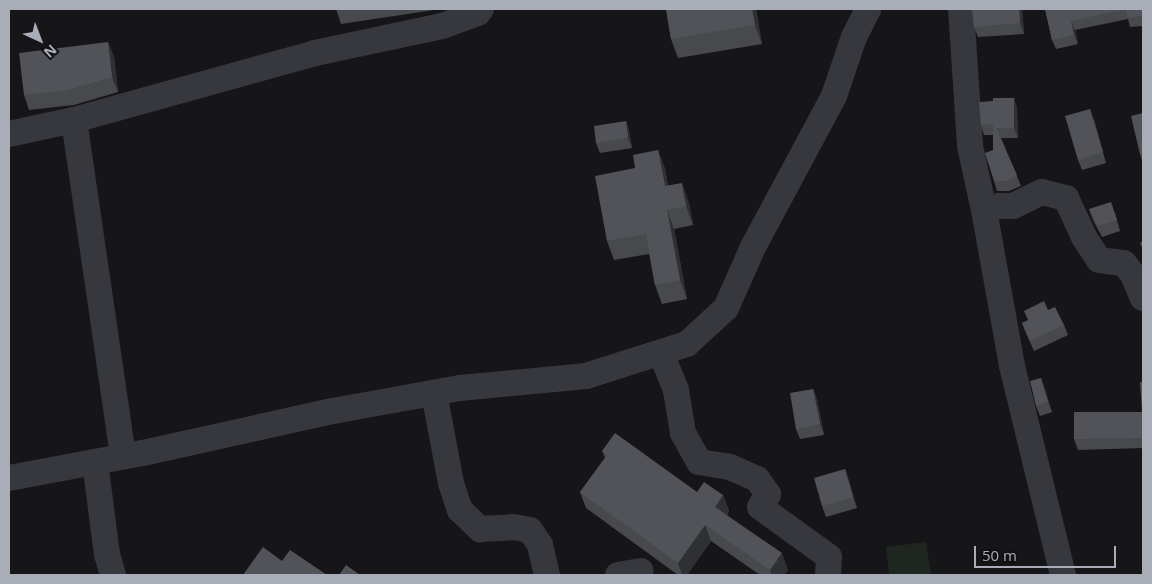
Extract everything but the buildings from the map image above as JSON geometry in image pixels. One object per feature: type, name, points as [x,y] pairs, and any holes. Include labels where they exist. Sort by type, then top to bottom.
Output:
[{"type":"street","points":[[9,134],[74,120],[316,53],[442,26],[478,13],[481,9]]},
{"type":"street","points":[[9,478],[95,462],[333,411],[460,388],[586,376],[688,344],[726,308],[754,247],[834,96],[854,37],[868,9]]},
{"type":"street","points":[[961,9],[970,146],[984,210],[1012,366],[1063,575]]},
{"type":"street","points":[[74,120],[123,456]]},
{"type":"street","points":[[984,210],[999,206],[1013,206],[1042,192],[1066,198],[1084,237],[1099,260],[1124,263],[1133,274],[1143,298]]},
{"type":"street","points":[[661,353],[676,390],[683,433],[699,462],[730,467],[757,479],[768,494],[760,507],[829,557],[828,575]]},
{"type":"street","points":[[434,393],[451,483],[460,510],[480,529],[514,527],[530,530],[540,545],[547,575]]},
{"type":"street","points":[[95,462],[107,554],[113,575]]},
{"type":"shaded area","points":[[926,542],[931,575],[889,575],[886,547]]}]
